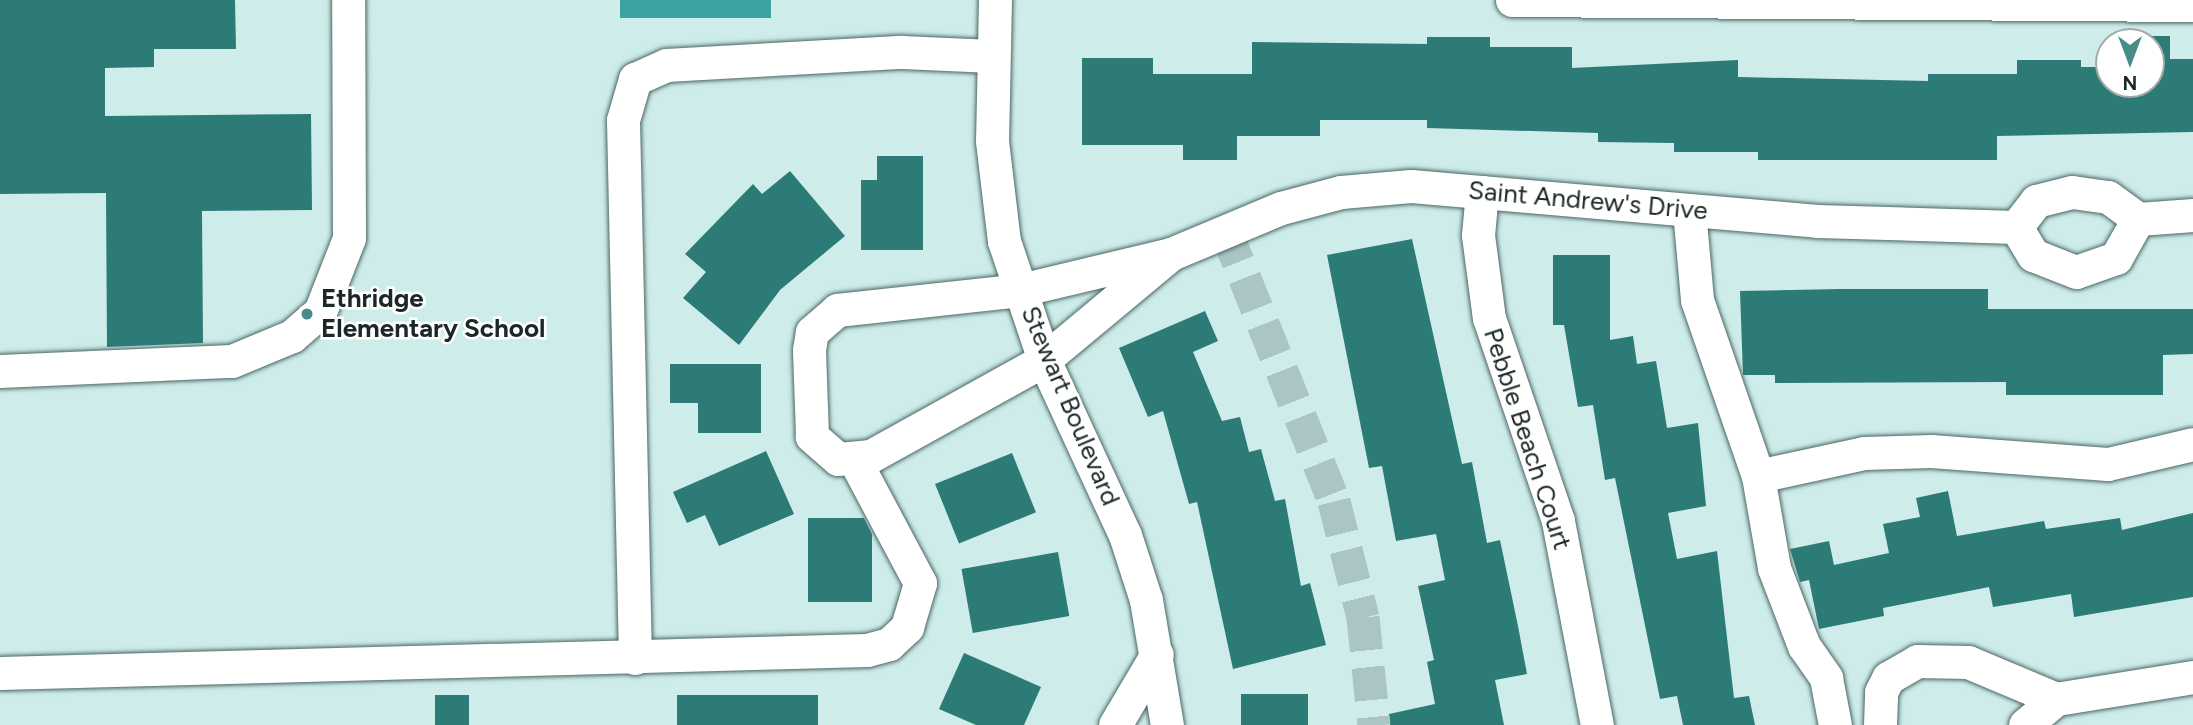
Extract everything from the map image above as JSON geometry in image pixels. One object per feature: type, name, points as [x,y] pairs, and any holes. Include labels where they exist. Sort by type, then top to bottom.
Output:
[{"type":"street","points":[[0,371],[232,360],[292,336],[320,312],[338,279],[349,238],[348,0]]},
{"type":"street","name":"Stewart Boulevard","points":[[995,0],[992,56],[996,193],[1020,289],[1044,360],[1125,535],[1157,654],[1167,725]]},
{"type":"street","points":[[1512,0],[2141,2],[2193,5]]},
{"type":"street","points":[[635,658],[623,120],[635,79],[666,65],[902,52],[992,56]]},
{"type":"street","name":"Saint Andrew's Drive","points":[[1171,254],[1281,208],[1341,192],[1411,186],[1689,211],[2016,227]]},
{"type":"street","name":"Pebble Beach Court","points":[[1482,192],[1478,235],[1489,318],[1558,521],[1597,725]]},
{"type":"street","points":[[2138,219],[2116,258],[2076,272],[2033,255],[2016,227],[2036,201],[2072,192],[2108,197],[2138,219],[2193,215]]},
{"type":"street","points":[[1689,211],[1697,300],[1758,476],[1774,568],[1804,646],[1826,678],[1835,725]]},
{"type":"street","points":[[0,673],[635,658],[867,650],[889,644],[907,628],[918,605],[918,569],[854,460],[823,451],[813,436],[809,350],[823,318],[860,304],[1020,289],[1171,254]]},
{"type":"street","points":[[854,460],[1044,360],[1171,254]]},
{"type":"street","points":[[1758,476],[1864,453],[1931,451],[2108,464],[2193,443]]},
{"type":"street","points":[[1115,725],[1157,654]]},
{"type":"street","points":[[1880,725],[1881,692],[1899,668],[1941,658],[2002,672],[2056,699]]},
{"type":"street","points":[[2025,725],[2056,699],[2193,677]]},
{"type":"street","points":[[1826,678],[1881,692]]},
{"type":"water","points":[[620,0],[771,0],[771,18],[620,18]]},
{"type":"building","points":[[0,0],[235,0],[236,49],[154,49],[154,67],[105,68],[105,116],[311,114],[312,210],[202,211],[203,343],[107,347],[106,193],[0,194]]},
{"type":"building","points":[[2165,36],[2170,36],[2170,59],[2193,59],[2193,132],[1997,136],[1997,160],[1758,160],[1758,152],[1674,152],[1674,143],[1598,142],[1598,133],[1427,128],[1427,120],[1320,120],[1320,136],[1237,136],[1237,160],[1183,160],[1183,145],[1082,145],[1082,58],[1153,58],[1153,74],[1252,74],[1252,42],[1427,44],[1427,37],[1490,37],[1490,47],[1572,47],[1572,68],[1738,60],[1738,77],[1928,81],[1928,74],[2017,74],[2017,60],[2081,60],[2081,67],[2095,67],[2095,98],[2165,98]]},
{"type":"building","points":[[877,156],[923,156],[923,250],[861,250],[861,180],[877,180]]},
{"type":"building","points":[[790,171],[845,236],[780,290],[739,345],[683,298],[706,272],[685,254],[753,184],[762,194]]},
{"type":"building","points":[[1412,239],[1462,464],[1472,462],[1487,543],[1500,540],[1518,626],[1527,674],[1495,680],[1504,725],[1390,725],[1389,714],[1435,704],[1427,662],[1434,660],[1418,586],[1445,580],[1436,534],[1396,541],[1382,466],[1369,468],[1327,255]]},
{"type":"building","points":[[1553,255],[1610,255],[1610,340],[1633,336],[1637,364],[1656,361],[1667,428],[1698,423],[1706,506],[1668,513],[1677,559],[1717,551],[1734,698],[1749,696],[1755,725],[1683,725],[1677,696],[1660,699],[1615,478],[1605,480],[1593,405],[1578,407],[1564,325],[1553,325]]},
{"type":"building","points":[[1988,289],[1988,309],[2193,309],[2193,354],[2163,355],[2163,395],[2006,395],[2006,382],[1775,383],[1775,375],[1743,375],[1740,291]]},
{"type":"building","points":[[1205,311],[1218,341],[1193,352],[1222,421],[1240,417],[1249,452],[1261,449],[1275,501],[1285,499],[1301,586],[1310,583],[1326,645],[1233,669],[1197,502],[1189,504],[1163,411],[1148,417],[1119,348]]},
{"type":"building","points":[[670,364],[761,364],[761,433],[698,433],[698,403],[670,403]]},
{"type":"building","points":[[766,451],[794,514],[719,546],[705,515],[687,523],[673,492]]},
{"type":"building","points":[[1012,453],[1036,512],[959,543],[935,484]]},
{"type":"building","points":[[1948,491],[1957,536],[2044,521],[2046,529],[2120,518],[2122,530],[2193,513],[2193,597],[2074,617],[2071,594],[1993,607],[1989,587],[1883,608],[1884,616],[1819,629],[1809,580],[1800,582],[1790,549],[1829,541],[1834,565],[1889,553],[1883,524],[1920,517],[1916,498]]},
{"type":"building","points":[[808,518],[864,518],[872,534],[872,602],[808,602]]},
{"type":"building","points":[[1058,552],[1069,616],[973,633],[961,569]]},
{"type":"building","points":[[964,653],[1041,687],[1024,725],[976,725],[939,709]]},
{"type":"building","points":[[1241,694],[1308,694],[1308,725],[1241,725]]},
{"type":"building","points":[[435,695],[469,695],[469,725],[435,725]]},
{"type":"building","points":[[677,695],[818,695],[818,725],[677,725]]},
{"type":"tunnel","points":[[1226,231],[1334,501],[1363,617],[1374,725]]},
{"type":"place","name":"Ethridge Elementary School","points":[[307,314]]}]
